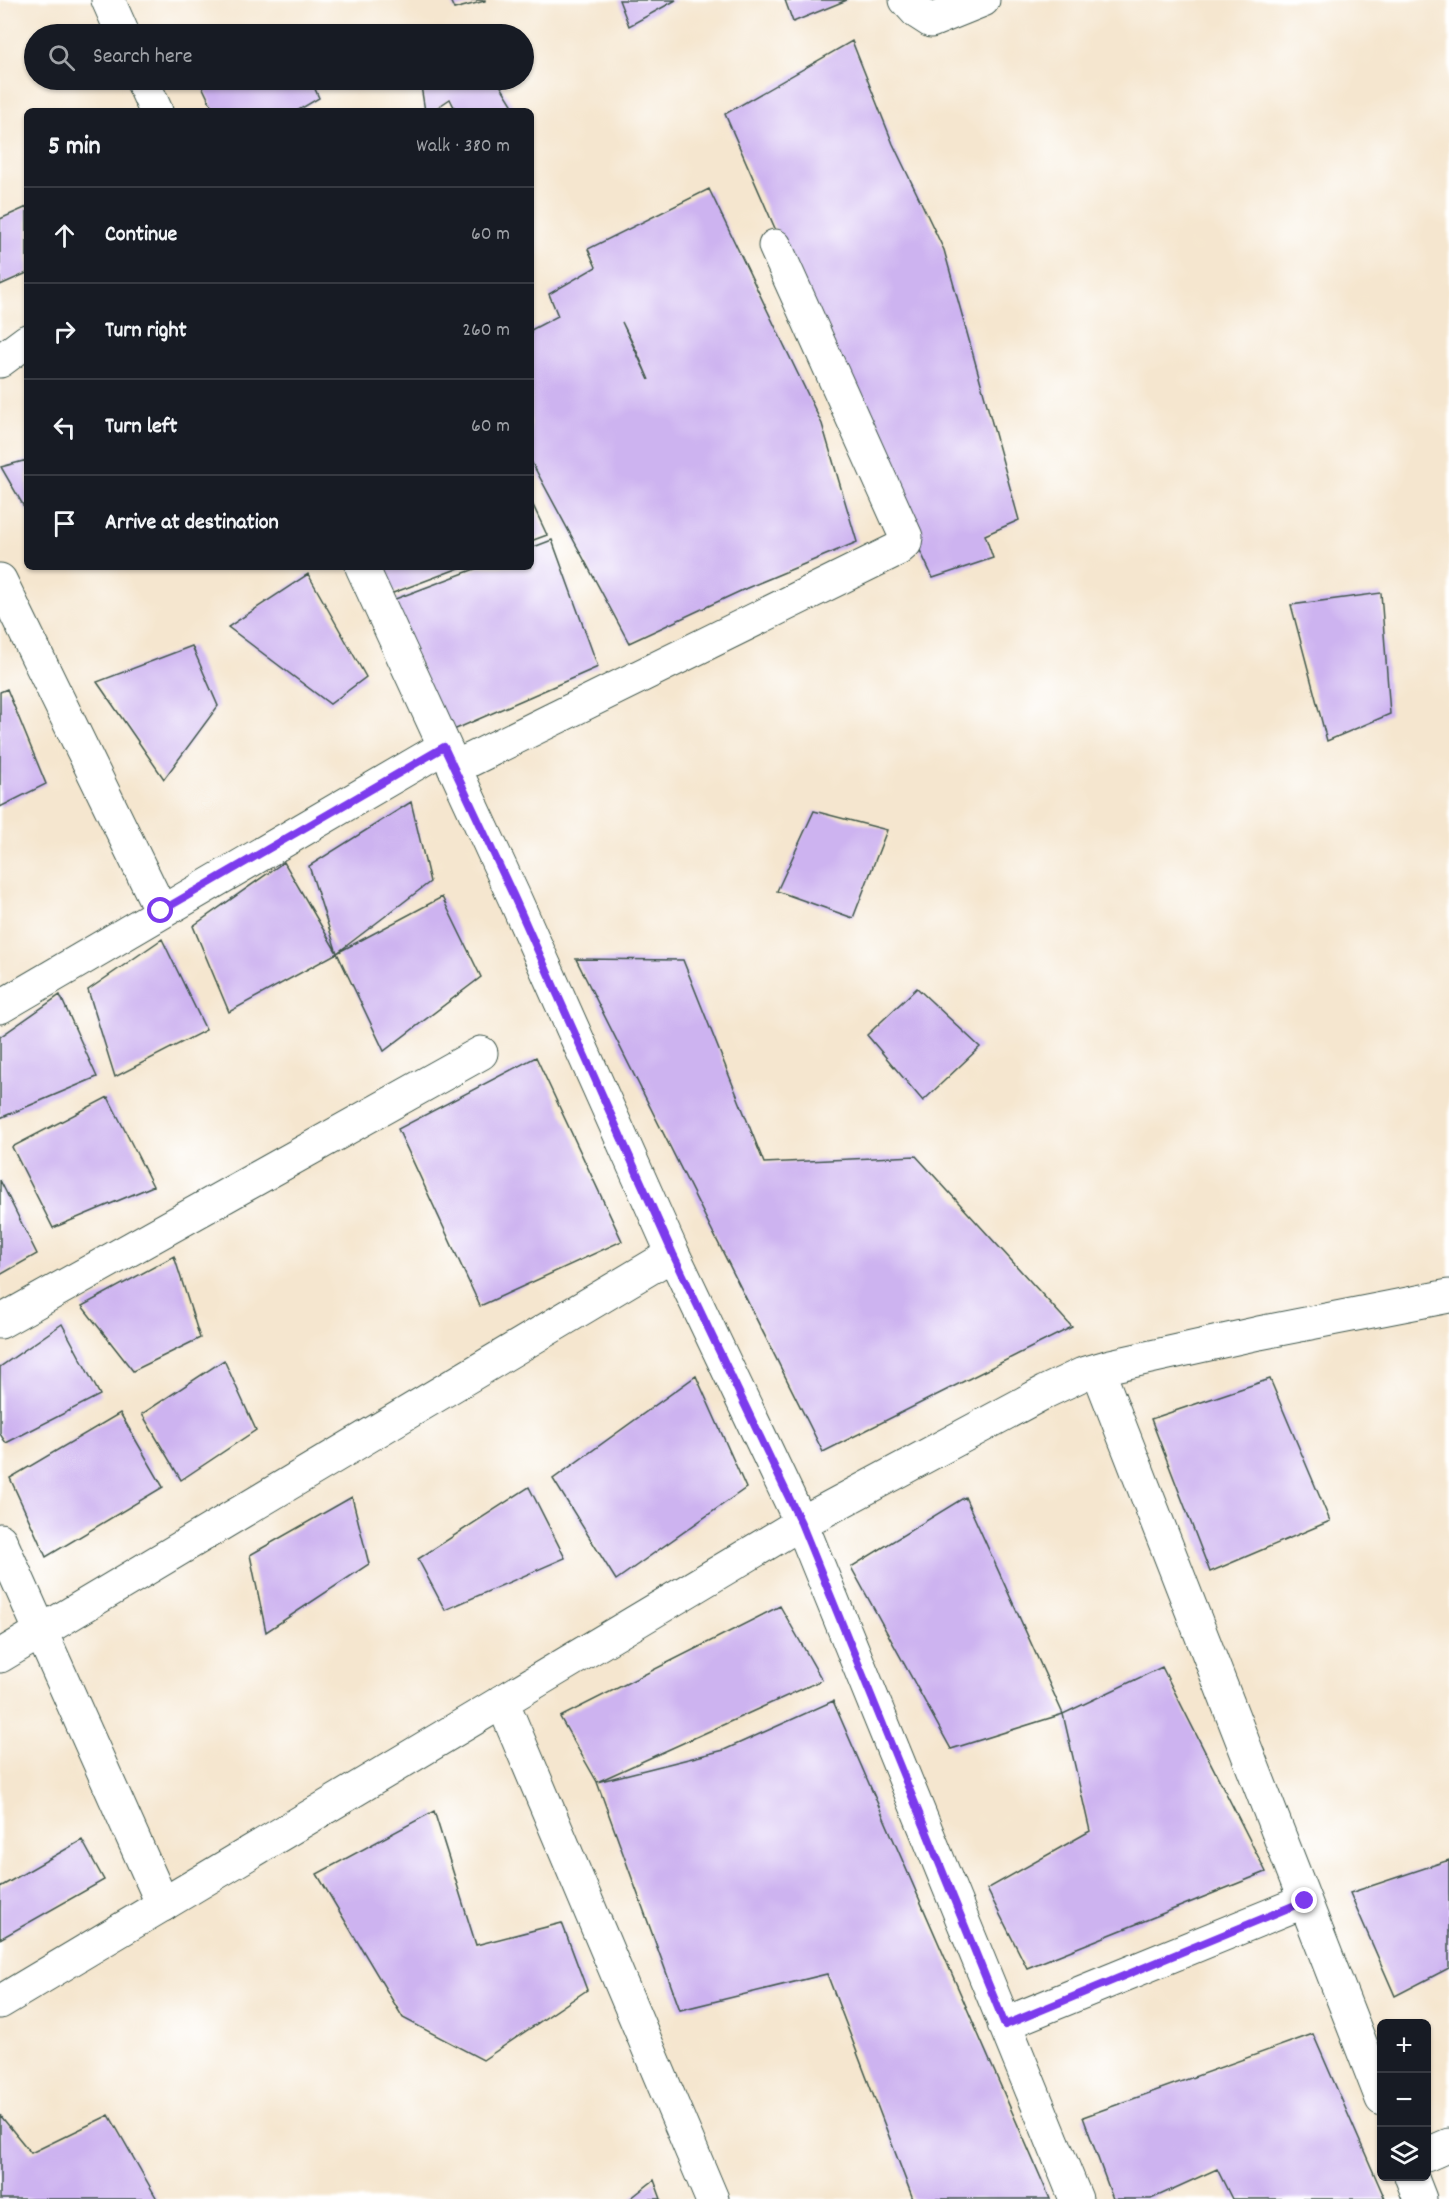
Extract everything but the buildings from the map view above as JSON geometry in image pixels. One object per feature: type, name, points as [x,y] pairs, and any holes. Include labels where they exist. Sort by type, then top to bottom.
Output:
[{"type":"street","points":[[108,0],[119,24]]},
{"type":"street","points":[[906,0],[917,12],[932,21],[983,0]]},
{"type":"street","points":[[147,90],[155,108]]},
{"type":"street","points":[[0,1007],[161,911],[449,757],[898,549],[906,537],[775,246]]},
{"type":"street","points":[[0,361],[24,343]]},
{"type":"street","points":[[363,570],[514,897],[673,1254],[801,1523],[1076,2199]]},
{"type":"street","points":[[0,580],[161,911]]},
{"type":"street","points":[[0,1322],[481,1053]]},
{"type":"street","points":[[0,1656],[673,1254]]},
{"type":"street","points":[[0,2002],[801,1523],[1045,1392],[1083,1374],[1098,1370],[1259,1333],[1449,1296]]},
{"type":"street","points":[[1098,1370],[1377,2086]]},
{"type":"street","points":[[0,1540],[163,1905]]},
{"type":"street","points":[[502,1701],[712,2199]]},
{"type":"street","points":[[1005,2025],[1305,1901]]},
{"type":"street","points":[[1431,2153],[1449,2145]]},
{"type":"street","points":[[1414,2181],[1420,2199]]},
{"type":"route","points":[[161,911],[444,747],[514,897],[673,1254],[801,1523],[1005,2025],[1305,1901]]}]
